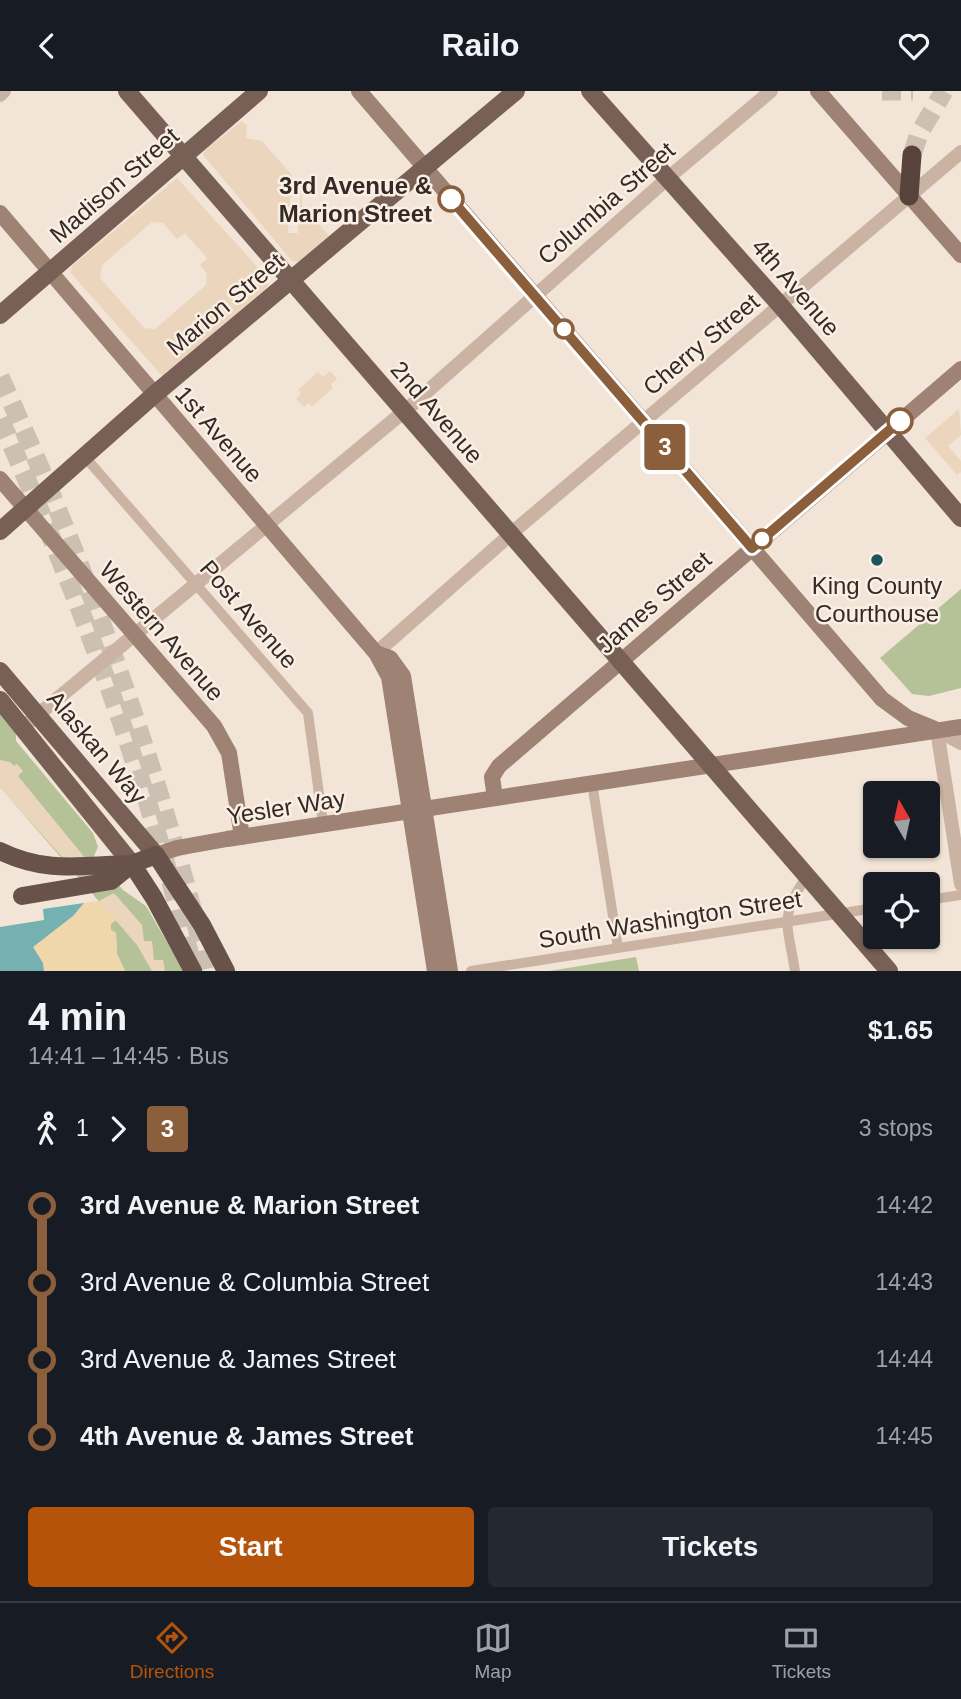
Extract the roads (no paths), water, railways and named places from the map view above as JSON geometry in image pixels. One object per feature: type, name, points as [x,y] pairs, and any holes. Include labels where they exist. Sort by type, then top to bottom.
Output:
[{"type":"highway","points":[[909,197],[912,155]]},
{"type":"highway","points":[[0,842],[42,866]]},
{"type":"highway","points":[[0,851],[42,866]]},
{"type":"highway","points":[[22,896],[111,881],[132,865],[156,855],[202,925],[226,971]]},
{"type":"highway","points":[[0,860],[58,869],[132,865]]},
{"type":"highway","points":[[132,865],[155,898],[193,971]]},
{"type":"main road","name":"2nd Avenue","points":[[127,91],[889,971]]},
{"type":"main road","name":"Madison Street","points":[[0,315],[259,91]]},
{"type":"main road","points":[[359,91],[882,699],[908,718],[937,730]]},
{"type":"main road","name":"Marion Street","points":[[0,531],[155,394],[516,91]]},
{"type":"main road","name":"4th Avenue","points":[[590,91],[781,306],[961,518]]},
{"type":"main road","points":[[817,91],[961,255]]},
{"type":"main road","name":"1st Avenue","points":[[0,213],[376,653],[389,677],[417,809]]},
{"type":"main road","name":"James Street","points":[[495,798],[492,776],[499,765],[961,369]]},
{"type":"main road","name":"Western Avenue","points":[[0,479],[214,726],[230,761],[242,837]]},
{"type":"main road","name":"Alaskan Way","points":[[0,671],[156,855]]},
{"type":"main road","name":"Alaskan Way","points":[[0,700],[132,865]]},
{"type":"main road","name":"Yesler Way","points":[[156,855],[177,848],[417,809],[961,727]]},
{"type":"main road","points":[[417,809],[435,971]]},
{"type":"main road","points":[[417,809],[450,971]]},
{"type":"street","points":[[0,95],[4,91]]},
{"type":"street","name":"Columbia Street","points":[[22,728],[404,411],[668,178],[771,91]]},
{"type":"street","name":"Cherry Street","points":[[376,653],[510,534],[961,152]]},
{"type":"street","name":"Post Avenue","points":[[85,457],[308,713],[322,816],[326,824]]},
{"type":"street","points":[[937,730],[961,743]]},
{"type":"street","points":[[937,730],[961,884]]},
{"type":"street","points":[[592,783],[618,948]]},
{"type":"street","points":[[795,971],[786,923],[796,892],[808,875]]},
{"type":"street","points":[[940,898],[961,895]]},
{"type":"street","name":"South Washington Street","points":[[471,971],[863,910]]},
{"type":"water","points":[[84,903],[73,916],[33,947],[43,963],[44,971],[0,971],[0,927],[44,920],[43,909]]},
{"type":"tunnel","points":[[882,91],[913,91]]},
{"type":"tunnel","points":[[912,155],[919,134],[944,91]]},
{"type":"tunnel","points":[[0,377],[63,522],[118,669],[167,819],[208,971]]},
{"type":"tunnel","points":[[0,419],[57,552],[109,687],[155,825],[192,965]]},
{"type":"place","name":"3rd Avenue & Marion Street","points":[[451,199]]},
{"type":"place","name":"King County Courthouse","points":[[877,560]]}]
